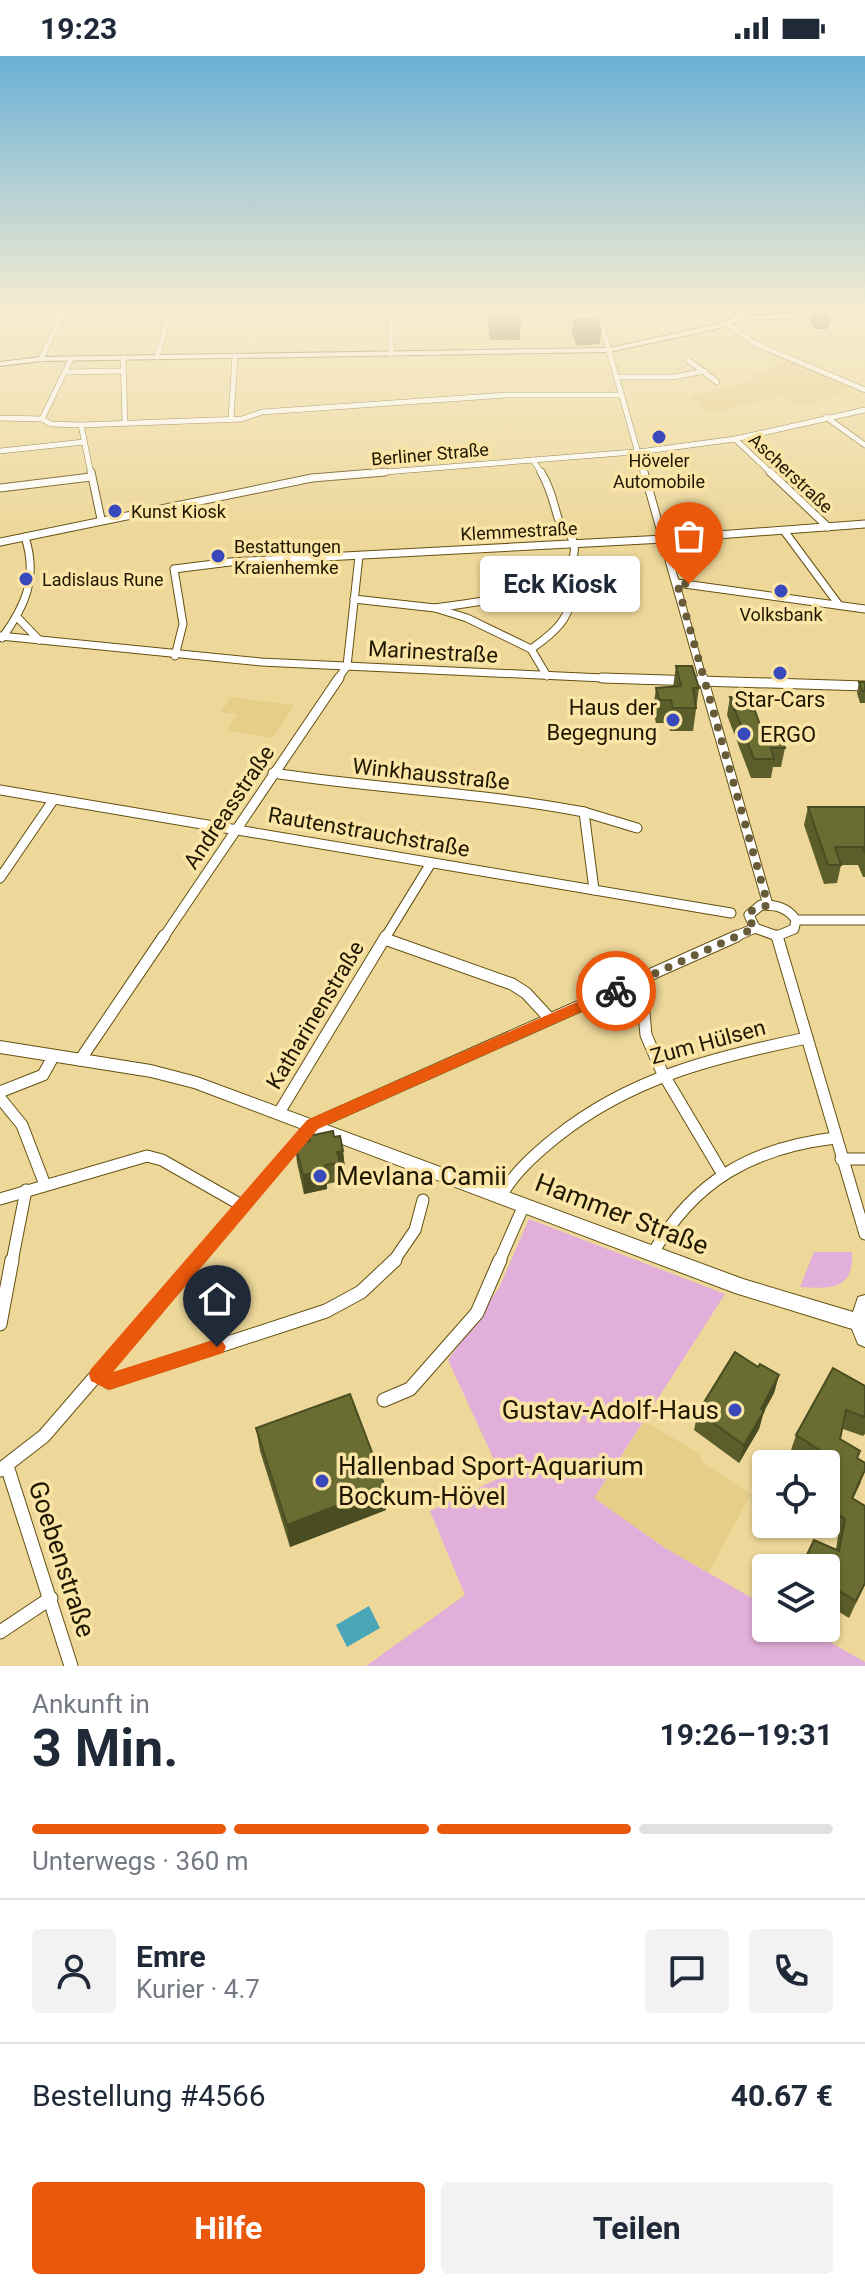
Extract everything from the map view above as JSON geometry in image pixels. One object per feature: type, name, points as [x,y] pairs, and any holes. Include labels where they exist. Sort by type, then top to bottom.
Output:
[{"type":"main road","name":"Hammer Straße","points":[[0,1047],[168,1074],[505,1188],[524,1205],[862,1330]]},
{"type":"main road","points":[[862,1330],[865,1303]]},
{"type":"street","points":[[42,419],[59,384]]},
{"type":"street","points":[[123,384],[125,422]]},
{"type":"street","points":[[231,419],[233,384]]},
{"type":"street","points":[[619,384],[768,905]]},
{"type":"street","points":[[0,418],[42,419],[51,424],[81,425],[231,419],[262,412],[507,395],[622,395]]},
{"type":"street","name":"Berliner Straße","points":[[0,542],[312,478],[639,452],[735,439],[865,410]]},
{"type":"street","points":[[826,417],[865,445]]},
{"type":"street","points":[[81,425],[101,519]]},
{"type":"street","name":"Ascherstraße","points":[[735,439],[828,527]]},
{"type":"street","points":[[0,451],[84,442]]},
{"type":"street","points":[[435,608],[497,598],[559,577],[573,561],[575,544],[560,522],[552,493],[533,460]]},
{"type":"street","points":[[0,488],[91,477]]},
{"type":"street","name":"Klemmestraße","points":[[175,656],[183,624],[174,569],[230,562],[785,532],[865,524]]},
{"type":"street","points":[[785,532],[839,605]]},
{"type":"street","points":[[1,638],[18,618],[29,596],[33,575],[32,555],[25,537]]},
{"type":"street","name":"Andreasstraße","points":[[80,1060],[347,666],[359,556]]},
{"type":"street","points":[[531,649],[560,626],[569,612],[573,595],[571,587],[559,577]]},
{"type":"street","points":[[677,583],[865,609]]},
{"type":"street","points":[[354,599],[435,608],[467,618],[531,649],[547,676]]},
{"type":"street","points":[[18,618],[39,640]]},
{"type":"street","name":"Marinestraße","points":[[1,638],[175,656],[347,666],[865,686]]},
{"type":"street","name":"Winkhausstraße","points":[[273,773],[350,785],[537,803],[584,812],[637,828]]},
{"type":"street","name":"Rautenstrauchstraße","points":[[0,790],[731,913]]},
{"type":"street","points":[[0,878],[54,799]]},
{"type":"street","points":[[584,812],[594,890]]},
{"type":"street","name":"Katharinenstraße","points":[[280,1111],[431,863]]},
{"type":"street","points":[[796,920],[794,929],[777,936],[755,928],[749,920],[751,911],[768,905],[786,909],[796,920],[865,920]]},
{"type":"street","points":[[4,1468],[44,1436],[312,1125],[755,928]]},
{"type":"street","points":[[777,936],[865,1234]]},
{"type":"street","name":"Katharinenstraße","points":[[385,939],[512,984],[526,993],[550,1019]]},
{"type":"street","points":[[641,980],[646,1035],[662,1072],[722,1173]]},
{"type":"street","name":"Zum Hülsen","points":[[505,1188],[578,1118],[627,1088],[662,1072],[807,1038]]},
{"type":"street","points":[[45,1185],[22,1125],[0,1095],[43,1075],[53,1057]]},
{"type":"street","points":[[653,1253],[672,1218],[722,1173],[779,1149],[835,1138]]},
{"type":"street","points":[[0,1199],[147,1156],[162,1160],[243,1206]]},
{"type":"street","points":[[841,1159],[865,1159]]},
{"type":"street","points":[[0,1324],[26,1190]]},
{"type":"street","points":[[98,1375],[109,1382],[298,1322],[345,1302],[370,1285],[403,1248],[422,1216],[423,1200]]},
{"type":"street","points":[[384,1400],[410,1389],[477,1313],[524,1205]]},
{"type":"street","name":"Goebenstraße","points":[[4,1468],[51,1598],[71,1666]]},
{"type":"street","points":[[0,1632],[51,1598]]},
{"type":"shaded area","points":[[741,384],[846,384],[853,387],[846,389],[850,392],[802,406],[785,395],[707,414],[690,396]]},
{"type":"shaded area","points":[[231,697],[294,705],[273,738],[227,730],[238,714],[221,712]]},
{"type":"shaded area","points":[[529,1219],[725,1294],[594,1498],[665,1548],[752,1598],[752,1642],[830,1642],[865,1662],[865,1666],[366,1666],[465,1595],[430,1511],[502,1477],[448,1360],[499,1288]]},
{"type":"shaded area","points":[[814,1252],[852,1252],[852,1264],[845,1280],[831,1287],[800,1287]]},
{"type":"shaded area","points":[[644,1421],[700,1454],[703,1463],[751,1494],[708,1573],[665,1548],[594,1498]]},
{"type":"water","points":[[369,1606],[380,1628],[347,1647],[336,1625]]},
{"type":"building","points":[[676,666],[692,666],[699,688],[693,688],[696,708],[673,708],[671,700],[659,700],[656,688],[681,686]]},
{"type":"building","points":[[859,682],[865,682],[865,691],[862,691]]},
{"type":"building","points":[[730,697],[746,697],[764,736],[781,736],[785,748],[771,748],[774,759],[754,759]]},
{"type":"building","points":[[808,807],[865,807],[865,853],[863,847],[835,847],[841,865],[828,865]]},
{"type":"building","points":[[333,1131],[334,1137],[340,1136],[343,1151],[337,1152],[340,1163],[325,1165],[326,1171],[303,1175],[295,1144],[310,1141],[309,1136]]},
{"type":"building","name":"Gustav-Adolf-Haus","points":[[735,1352],[758,1367],[760,1364],[779,1375],[761,1409],[764,1411],[744,1445],[698,1412]]},
{"type":"building","points":[[833,1368],[865,1386],[865,1417],[846,1410],[840,1439],[860,1451],[857,1458],[865,1463],[865,1470],[852,1498],[865,1506],[865,1583],[856,1601],[840,1591],[840,1554],[807,1554],[814,1540],[839,1551],[845,1519],[840,1516],[840,1450],[820,1450],[796,1435]]},
{"type":"building","name":"Hallenbad Sport-Aquarium Bockum-Hövel","points":[[350,1394],[385,1487],[287,1525],[256,1428]]},
{"type":"way so far","points":[[616,991],[755,928],[749,920],[751,911],[768,905],[677,583],[689,584]]},
{"type":"place","name":"Höveler Automobile","points":[[659,437]]},
{"type":"place","name":"Kunst Kiosk","points":[[115,511]]},
{"type":"place","name":"Bestattungen Kraienhemke","points":[[218,556]]},
{"type":"place","name":"Ladislaus Rune","points":[[26,579]]},
{"type":"place","name":"Eck Kiosk","points":[[689,584]]},
{"type":"place","name":"Volksbank","points":[[781,591]]},
{"type":"place","name":"Star-Cars","points":[[780,673]]},
{"type":"place","name":"Haus der Begegnung","points":[[673,720]]},
{"type":"place","name":"ERGO","points":[[744,734]]},
{"type":"place","name":"Mevlana Camii","points":[[320,1176]]},
{"type":"place","name":"Gustav-Adolf-Haus","points":[[735,1410]]},
{"type":"place","name":"Hallenbad Sport-Aquarium Bockum-Hövel","points":[[322,1481]]},
{"type":"route","points":[[217,1347],[109,1382],[98,1375],[312,1125],[616,991]]}]
